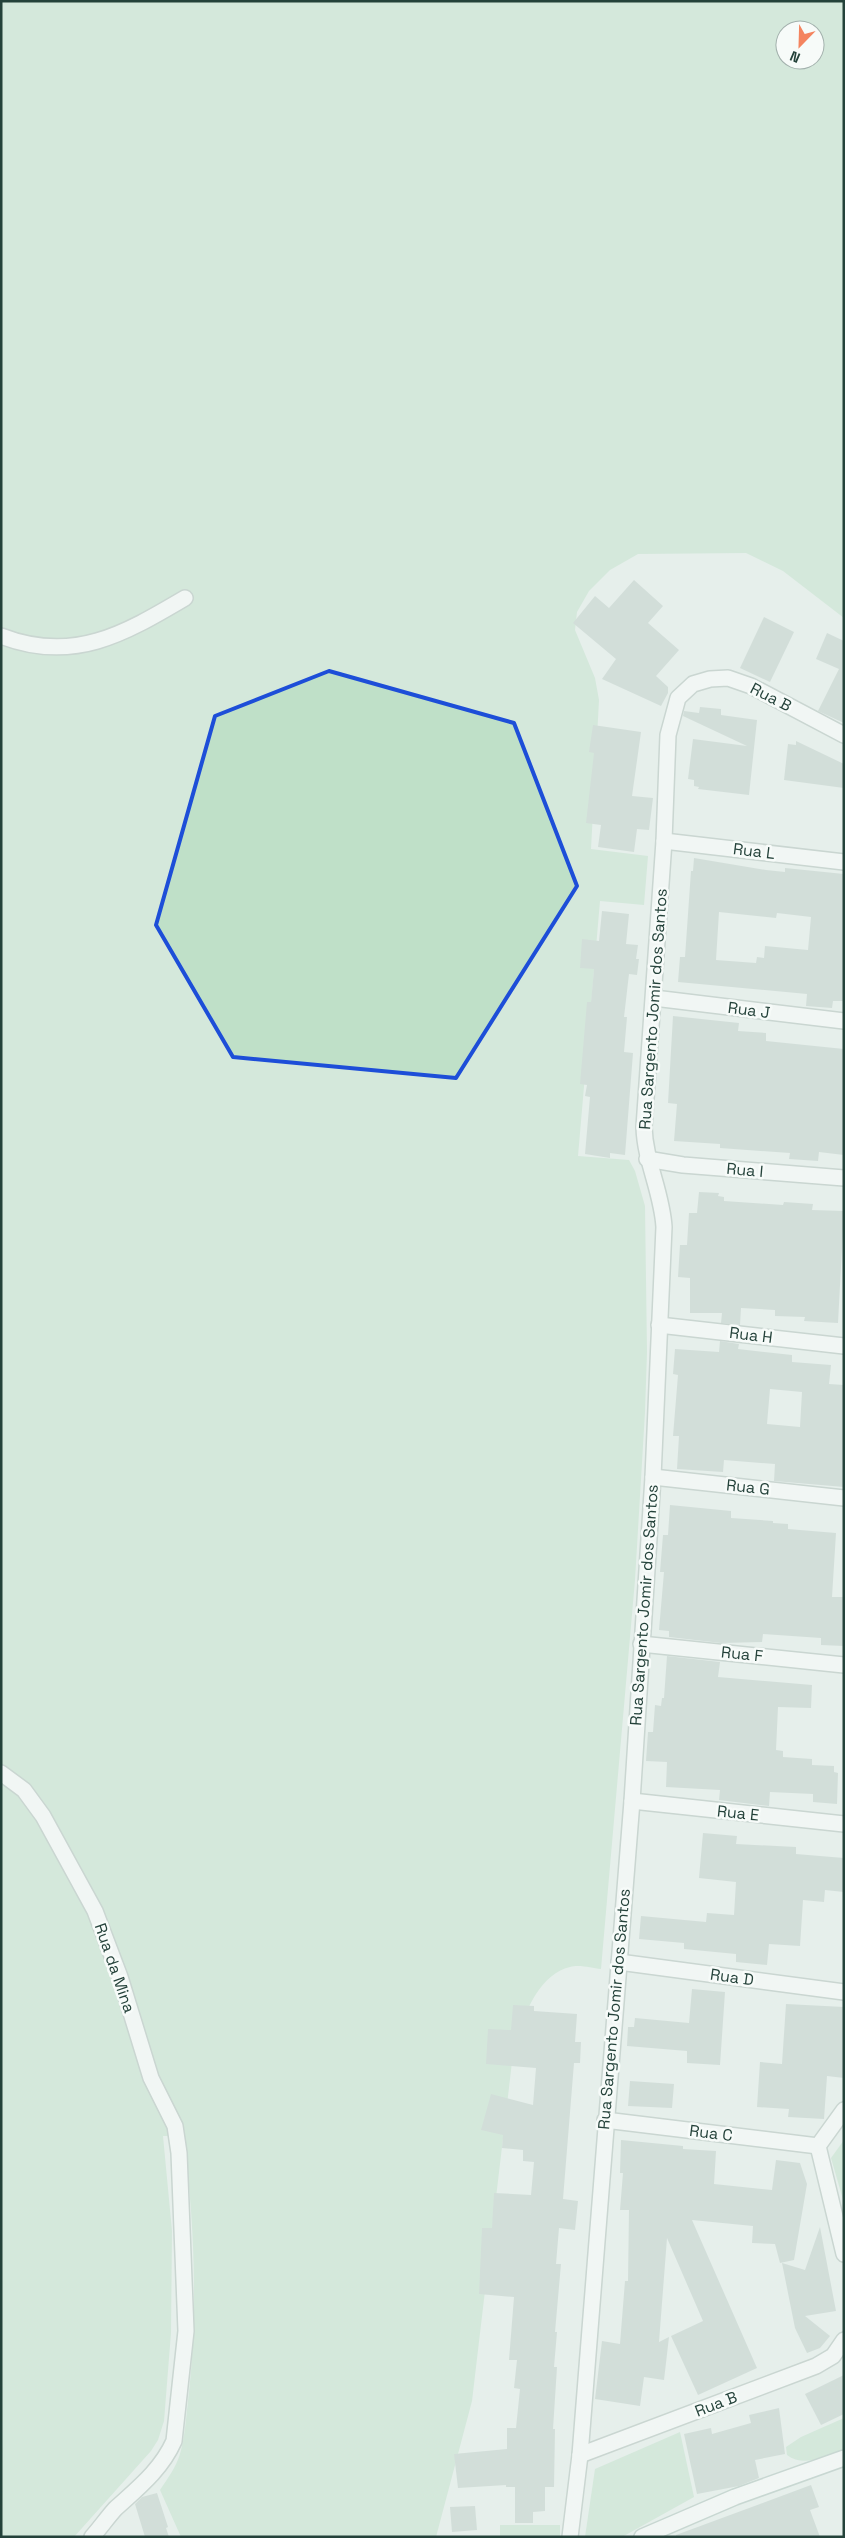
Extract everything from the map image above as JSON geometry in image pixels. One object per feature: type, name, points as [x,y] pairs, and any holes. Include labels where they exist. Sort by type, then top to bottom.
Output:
[{"type":"street","points":[[1,636],[14,641],[46,646],[88,644],[136,627],[184,598]]},
{"type":"street","name":"Rua B","points":[[693,684],[719,678],[739,681],[844,735]]},
{"type":"street","name":"Rua Sargento Jomir dos Santos","points":[[570,2537],[580,2455],[605,2120],[632,1801],[640,1644],[653,1477],[663,1213],[655,1180],[647,1159],[644,1127],[664,841],[669,725],[678,698],[693,684]]},
{"type":"street","name":"Rua L","points":[[664,841],[844,862]]},
{"type":"street","name":"Rua J","points":[[654,998],[844,1021]]},
{"type":"street","name":"Rua I","points":[[647,1159],[683,1165],[844,1178]]},
{"type":"street","name":"Rua H","points":[[659,1325],[844,1346]]},
{"type":"street","name":"Rua G","points":[[653,1477],[844,1498]]},
{"type":"street","name":"Rua F","points":[[640,1644],[844,1665]]},
{"type":"street","name":"Rua da Mina","points":[[1,1773],[24,1790],[43,1816],[95,1911],[120,1977],[152,2078],[175,2126],[182,2185],[186,2331],[174,2441],[167,2457],[147,2482],[114,2511],[92,2537]]},
{"type":"street","name":"Rua E","points":[[632,1801],[844,1824]]},
{"type":"street","name":"Rua D","points":[[619,1962],[844,1992]]},
{"type":"street","points":[[844,2110],[818,2146],[844,2254]]},
{"type":"street","name":"Rua C","points":[[605,2120],[818,2146]]},
{"type":"street","name":"Rua B","points":[[580,2455],[816,2366],[833,2356],[844,2340]]},
{"type":"street","points":[[642,2537],[726,2500],[802,2471],[844,2458]]},
{"type":"highlighted area","points":[[329,671],[514,723],[577,886],[456,1078],[233,1057],[156,925],[215,716]]},
{"type":"green space","points":[[1,1],[844,1],[844,618],[783,571],[746,553],[638,554],[610,570],[589,591],[577,612],[575,630],[595,678],[599,700],[591,849],[648,856],[644,905],[600,901],[578,1156],[629,1160],[635,1171],[645,1206],[647,1352],[635,1580],[601,1969],[574,1966],[559,1971],[549,1979],[533,1998],[514,2045],[472,2401],[436,2537],[181,2537],[160,2490],[172,2472],[182,2448],[191,2369],[194,2268],[190,2201],[183,2136],[163,2136],[172,2231],[171,2333],[164,2421],[158,2440],[151,2451],[74,2537],[1,2537]]},
{"type":"green space","points":[[844,2140],[844,2203],[831,2158]]},
{"type":"green space","points":[[844,2418],[844,2449],[808,2461],[794,2459],[787,2455],[786,2447],[801,2437]]},
{"type":"green space","points":[[680,2432],[694,2497],[622,2537],[585,2537],[595,2469]]},
{"type":"green space","points":[[500,2525],[560,2525],[560,2537],[500,2537]]},
{"type":"building","points":[[634,580],[663,606],[648,623],[679,650],[656,676],[668,687],[668,693],[661,706],[602,679],[616,659],[573,623],[595,596],[609,608]]},
{"type":"building","points":[[764,617],[794,632],[770,682],[740,668]]},
{"type":"building","points":[[827,633],[844,641],[844,723],[818,711],[839,669],[816,659]]},
{"type":"building","points":[[700,707],[721,709],[721,715],[757,720],[749,795],[698,789],[699,787],[694,786],[694,780],[688,779],[693,739],[747,746],[683,716],[684,711],[699,713]]},
{"type":"building","points":[[593,725],[641,732],[632,796],[653,798],[649,830],[637,829],[634,852],[598,847],[601,825],[586,823],[594,753],[589,752]]},
{"type":"building","points":[[796,741],[844,764],[844,788],[784,780],[788,744],[796,745]]},
{"type":"building","points":[[694,858],[766,870],[785,872],[785,868],[844,874],[844,1001],[833,1001],[832,1008],[806,1006],[807,994],[678,982],[680,957],[685,957],[691,871],[693,871]],"holes":[[[719,912],[776,918],[777,913],[811,917],[808,950],[765,946],[764,958],[757,957],[756,963],[716,960]]]},
{"type":"building","points":[[602,911],[629,914],[626,944],[638,945],[636,959],[639,959],[637,975],[629,974],[624,1017],[627,1017],[624,1052],[633,1053],[625,1155],[610,1153],[610,1158],[585,1154],[590,1097],[585,1096],[587,1085],[580,1084],[587,1002],[591,1002],[594,969],[580,968],[582,939],[599,941]]},
{"type":"building","points":[[673,1016],[739,1023],[738,1031],[766,1033],[766,1041],[844,1049],[844,1155],[819,1152],[818,1161],[789,1159],[790,1153],[720,1148],[720,1144],[674,1141],[677,1104],[668,1103]]},
{"type":"building","points":[[699,1192],[719,1193],[718,1196],[724,1197],[724,1201],[783,1205],[784,1202],[813,1204],[812,1210],[844,1211],[838,1323],[804,1321],[805,1317],[775,1316],[775,1310],[741,1308],[740,1325],[721,1323],[722,1313],[690,1313],[690,1278],[678,1277],[680,1245],[687,1245],[689,1213],[697,1213]]},
{"type":"building","points":[[720,1341],[739,1344],[738,1349],[792,1355],[792,1362],[831,1365],[829,1384],[844,1385],[844,1487],[774,1481],[775,1464],[724,1460],[723,1472],[677,1469],[679,1436],[673,1436],[678,1375],[673,1374],[675,1349],[719,1352]],"holes":[[[770,1389],[802,1392],[800,1427],[767,1424]]]},
{"type":"building","points":[[670,1505],[731,1511],[731,1518],[773,1521],[773,1523],[788,1524],[788,1529],[836,1533],[832,1597],[844,1597],[844,1646],[821,1645],[821,1638],[763,1634],[762,1642],[721,1643],[669,1637],[669,1631],[659,1630],[664,1572],[660,1572],[663,1535],[668,1535]]},
{"type":"building","points":[[667,1656],[720,1662],[718,1677],[812,1685],[811,1708],[778,1707],[776,1750],[783,1751],[783,1757],[812,1759],[812,1765],[834,1766],[834,1772],[838,1773],[837,1804],[813,1802],[813,1794],[770,1792],[769,1806],[719,1800],[720,1790],[666,1787],[667,1762],[646,1761],[648,1732],[653,1732],[655,1705],[661,1706],[662,1698],[664,1698]]},
{"type":"building","points":[[703,1833],[737,1836],[736,1844],[796,1847],[796,1854],[844,1858],[844,1892],[825,1890],[824,1902],[803,1900],[800,1946],[769,1944],[767,1965],[736,1962],[736,1954],[684,1949],[684,1943],[639,1939],[641,1916],[706,1922],[707,1913],[734,1915],[736,1882],[699,1878]]},
{"type":"building","points":[[692,1989],[725,1992],[720,2065],[687,2063],[687,2051],[627,2046],[628,2027],[634,2027],[635,2018],[689,2023]]},
{"type":"building","points":[[786,2004],[844,2007],[844,2078],[827,2076],[824,2119],[788,2117],[789,2109],[757,2107],[760,2062],[782,2064]]},
{"type":"building","points":[[513,2005],[534,2006],[534,2011],[577,2014],[575,2042],[581,2042],[580,2063],[574,2063],[563,2199],[578,2201],[575,2230],[559,2228],[556,2264],[561,2264],[555,2332],[557,2332],[554,2367],[557,2367],[553,2429],[555,2429],[554,2487],[545,2487],[545,2511],[533,2512],[533,2523],[515,2523],[515,2487],[506,2487],[506,2485],[458,2488],[454,2454],[507,2449],[507,2428],[516,2428],[520,2389],[514,2388],[517,2360],[509,2360],[514,2297],[479,2294],[482,2228],[492,2228],[494,2193],[531,2195],[534,2162],[523,2161],[523,2150],[502,2148],[503,2135],[481,2130],[491,2094],[533,2105],[536,2068],[486,2064],[488,2029],[511,2030]]},
{"type":"building","points":[[630,2081],[674,2084],[672,2108],[628,2106]]},
{"type":"building","points":[[621,2140],[683,2146],[683,2149],[716,2151],[714,2184],[772,2190],[776,2160],[800,2163],[807,2184],[794,2260],[780,2263],[775,2244],[752,2243],[753,2226],[692,2220],[757,2368],[698,2395],[671,2336],[703,2321],[667,2238],[659,2342],[669,2337],[664,2380],[644,2377],[640,2406],[595,2399],[602,2341],[620,2344],[625,2281],[628,2281],[629,2210],[620,2210],[623,2173],[620,2173]]},
{"type":"building","points":[[820,2227],[836,2311],[805,2316],[830,2336],[820,2348],[807,2353],[795,2328],[782,2263],[805,2270]]},
{"type":"building","points":[[844,2375],[844,2414],[821,2425],[805,2394]]},
{"type":"building","points":[[779,2408],[785,2454],[755,2460],[759,2478],[739,2486],[697,2494],[684,2434],[711,2428],[712,2434],[751,2423],[749,2415]]},
{"type":"building","points":[[811,2485],[819,2507],[810,2510],[820,2537],[676,2537],[676,2535]]},
{"type":"building","points":[[157,2493],[168,2527],[166,2528],[169,2537],[145,2537],[135,2504],[142,2497]]},
{"type":"building","points":[[475,2506],[477,2530],[452,2532],[450,2507]]}]
